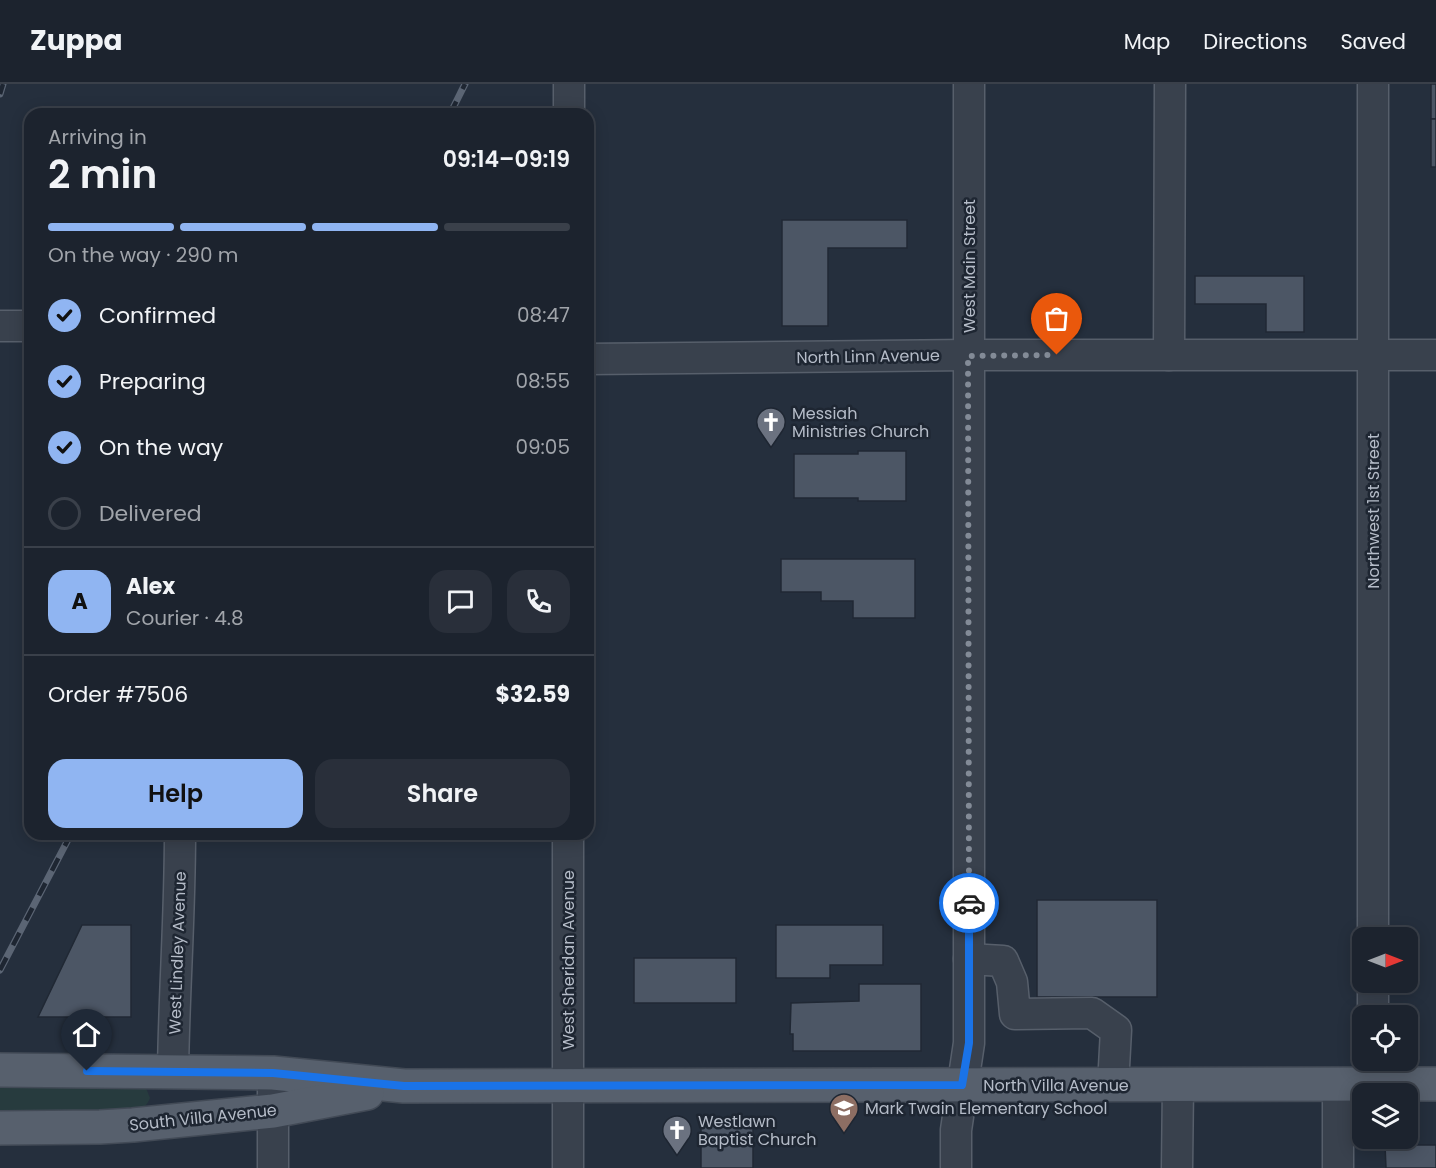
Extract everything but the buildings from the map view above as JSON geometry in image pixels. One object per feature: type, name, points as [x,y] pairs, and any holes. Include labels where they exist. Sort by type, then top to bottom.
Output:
[{"type":"main road","name":"South Villa Avenue","points":[[0,1070],[273,1073],[404,1086],[568,1086]]},
{"type":"main road","name":"North Villa Avenue","points":[[568,1086],[1338,1084],[1373,1072],[1436,1084]]},
{"type":"main road","name":"South Villa Avenue","points":[[0,1128],[100,1127],[273,1111],[404,1086]]},
{"type":"street","points":[[569,84],[569,108]]},
{"type":"street","name":"West Main Street","points":[[956,1168],[956,1130],[969,1043],[969,84]]},
{"type":"street","points":[[1169,355],[1170,84]]},
{"type":"street","name":"Northwest 1st Street","points":[[1372,84],[1373,927]]},
{"type":"street","points":[[0,326],[24,326]]},
{"type":"street","name":"North Linn Avenue","points":[[594,359],[1436,355]]},
{"type":"street","name":"West Lindley Avenue","points":[[173,1072],[180,840]]},
{"type":"street","name":"West Sheridan Avenue","points":[[568,840],[568,1168]]},
{"type":"street","points":[[969,959],[1003,961],[1012,982],[1015,1014],[1092,1013],[1116,1030],[1113,1085]]},
{"type":"street","points":[[273,1073],[273,1168]]},
{"type":"street","points":[[1338,1084],[1338,1168]]},
{"type":"street","points":[[1177,1168],[1178,1085]]},
{"type":"green space","points":[[0,1083],[146,1088],[150,1098],[145,1106],[131,1114],[0,1114]]},
{"type":"railway","points":[[0,94],[3,84]]},
{"type":"railway","points":[[453,108],[465,84]]},
{"type":"railway","points":[[0,970],[68,840]]},
{"type":"way so far","points":[[969,903],[968,356],[1057,355]]},
{"type":"place","name":"Messiah Ministries Church","points":[[771,448]]},
{"type":"place","name":"Mark Twain Elementary School","points":[[844,1134]]},
{"type":"place","name":"Westlawn Baptist Church","points":[[677,1156]]},
{"type":"route","points":[[87,1071],[273,1073],[404,1086],[962,1085],[969,1043],[969,903]]}]
